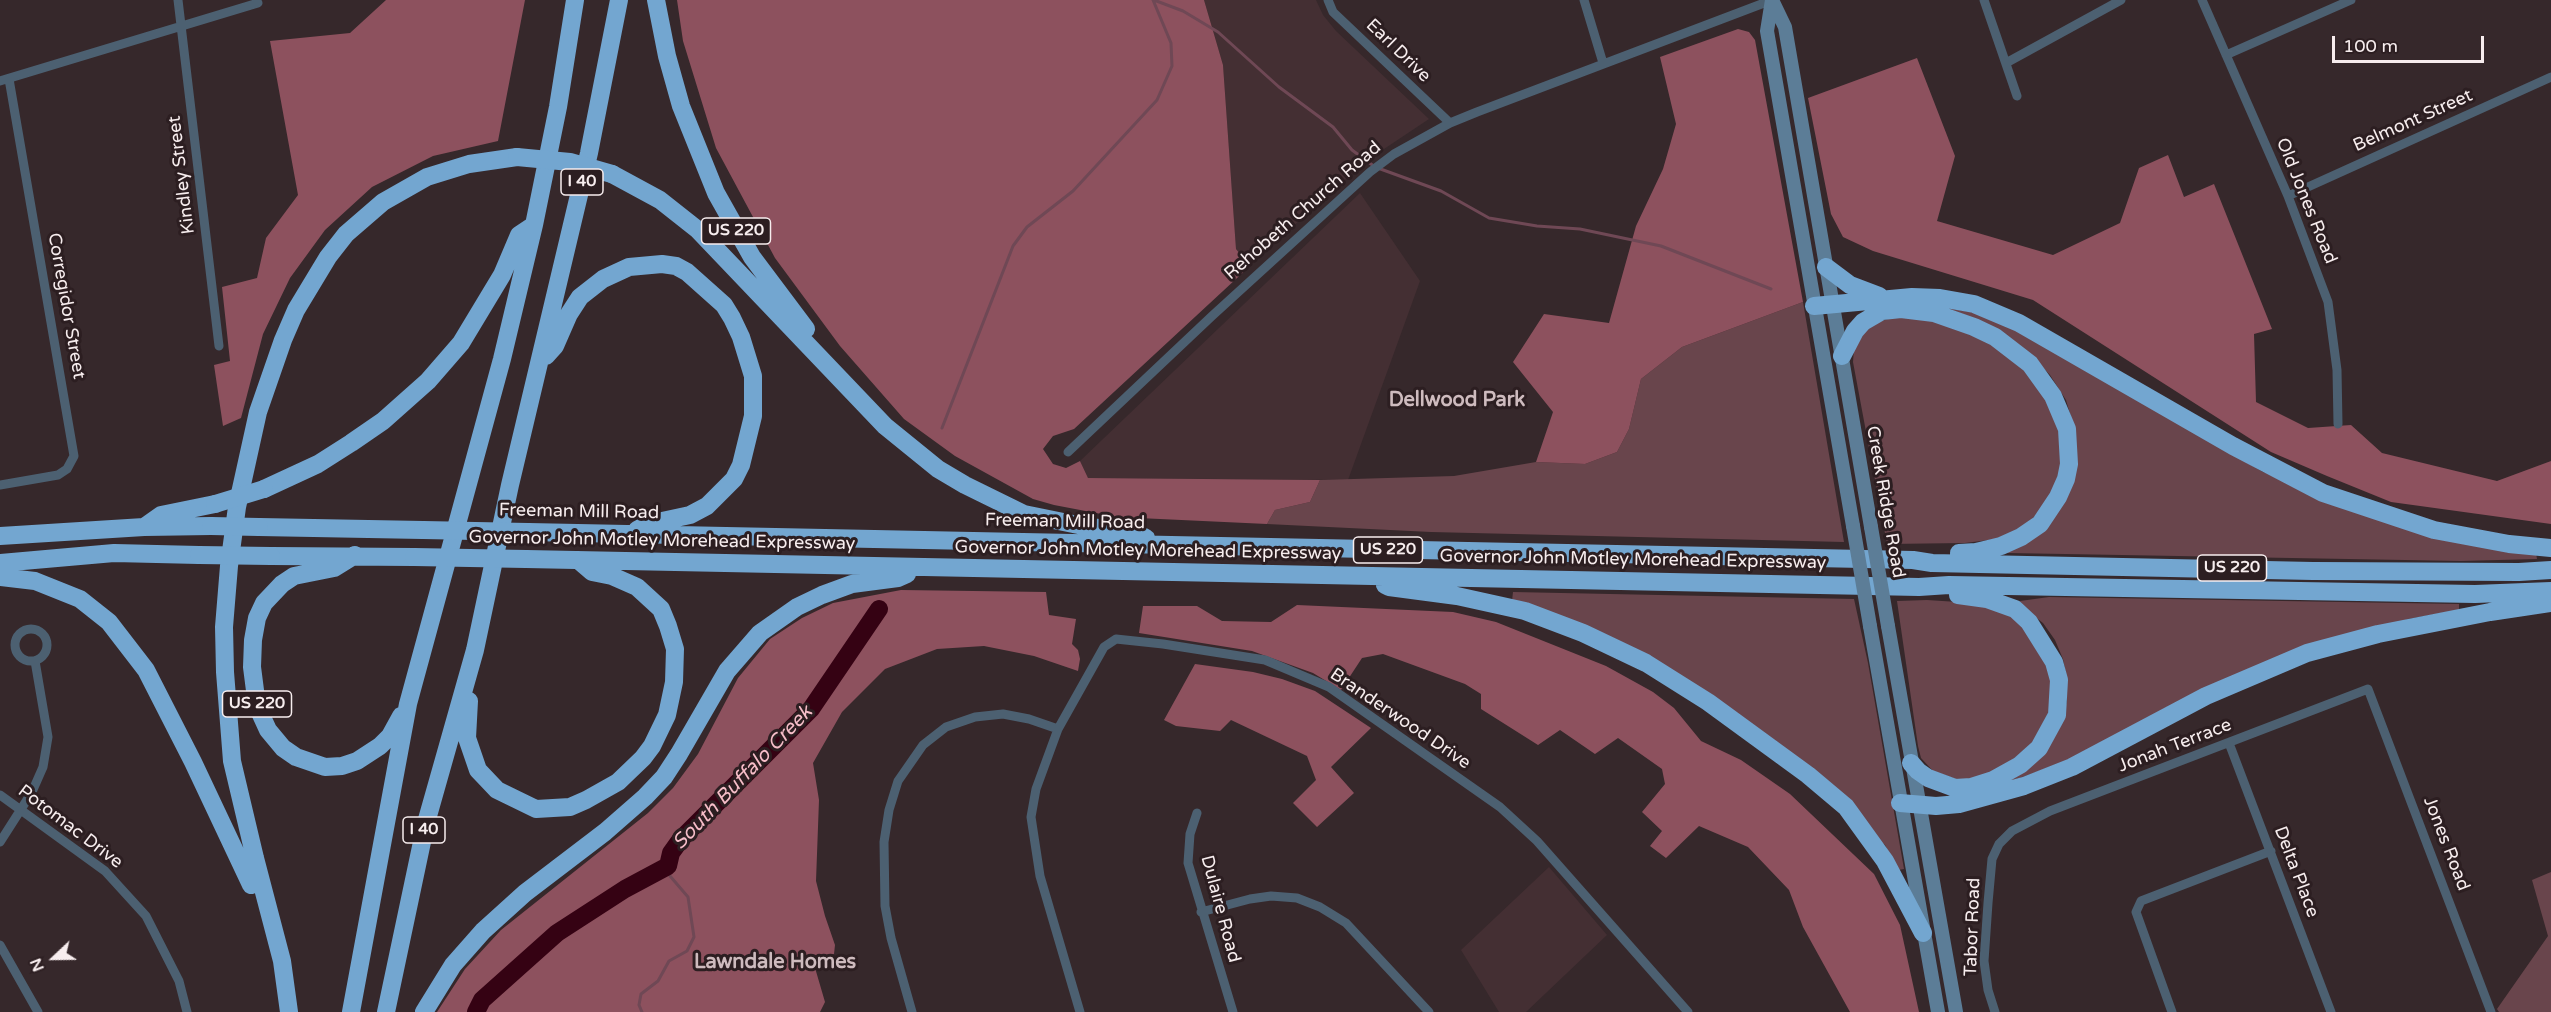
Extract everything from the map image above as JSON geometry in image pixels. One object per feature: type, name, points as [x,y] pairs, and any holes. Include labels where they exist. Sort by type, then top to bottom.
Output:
[{"type":"highway","name":"I 40","points":[[351,1012],[408,704],[502,359],[534,225],[558,107],[575,0]]},
{"type":"highway","name":"I 40","points":[[386,1012],[426,823],[475,650],[510,485],[589,153],[618,0]]},
{"type":"highway","name":"US 220","points":[[656,0],[667,56],[681,106],[698,152],[734,228],[782,299],[885,426],[938,469],[1024,514],[1073,525],[1137,533],[1157,545]]},
{"type":"highway","points":[[290,1012],[282,961],[232,761],[224,627],[237,507],[258,412],[297,310],[328,257],[346,234],[383,202],[427,177],[469,164],[517,157],[570,162],[612,174],[660,200],[698,230],[885,426]]},
{"type":"highway","points":[[144,527],[161,515],[215,504],[264,489],[318,464],[383,421],[428,381],[461,343],[502,275],[519,235],[534,225]]},
{"type":"highway","points":[[540,362],[555,346],[569,314],[580,297],[603,279],[630,267],[662,264],[676,266],[687,272],[724,305],[732,318],[741,337],[753,376],[753,416],[747,451],[741,465],[734,479],[707,506],[690,515],[648,524],[631,534]]},
{"type":"highway","points":[[1826,267],[1887,305],[1934,313],[1995,337],[2021,355],[2053,396],[2067,429],[2069,446],[2066,478],[2058,498],[2040,524],[2001,546],[1976,552],[1930,554],[1913,560]]},
{"type":"highway","points":[[1824,310],[1940,298],[1974,304],[2019,323],[2233,446],[2323,493],[2434,530],[2509,544],[2551,548]]},
{"type":"highway","points":[[1842,356],[1855,331],[1863,322],[1887,305]]},
{"type":"highway","name":"Freeman Mill Road","points":[[0,536],[144,527],[211,526],[1157,545]]},
{"type":"highway","name":"Governor John Motley Morehead Expressway","points":[[1157,545],[1913,560],[1932,563],[2313,571],[2551,570]]},
{"type":"highway","points":[[0,563],[114,553],[355,555]]},
{"type":"highway","name":"US 220","points":[[355,555],[334,568],[294,576],[282,584],[264,603],[257,618],[253,640],[252,667],[257,706],[268,730],[283,748],[296,757],[325,767],[342,766],[357,761],[380,746],[390,736],[408,704]]},
{"type":"highway","name":"Governor John Motley Morehead Expressway","points":[[355,555],[1918,587],[1949,585],[2454,594],[2551,591]]},
{"type":"highway","points":[[475,650],[476,660],[466,714],[467,738],[471,756],[486,780],[510,798],[536,809],[570,807],[618,782],[643,758],[660,731],[674,682],[675,649],[661,609],[652,600],[637,587],[612,576],[592,572],[578,560]]},
{"type":"highway","points":[[424,1012],[453,965],[483,931],[525,893],[605,832],[664,777],[680,754],[727,671],[760,633],[797,607],[822,595],[852,584],[898,578],[920,567]]},
{"type":"highway","points":[[0,577],[35,581],[80,599],[109,622],[146,670],[247,872],[285,986]]},
{"type":"highway","points":[[1374,577],[1389,587],[1457,596],[1525,611],[1583,633],[1646,663],[1708,702],[1808,775],[1846,807],[1885,861],[1923,933]]},
{"type":"highway","points":[[1911,763],[1928,778],[1954,788],[1971,788],[1993,780],[2020,765],[2038,748],[2057,715],[2060,696],[2054,662],[2029,622],[2015,609],[1987,599],[1953,595],[1918,587]]},
{"type":"highway","points":[[1900,803],[1959,804],[2024,786],[2072,767],[2206,696],[2307,653],[2378,634],[2490,612],[2551,603]]},
{"type":"main road","name":"Creek Ridge Road","points":[[1772,0],[1785,27],[1826,267],[1824,310],[1842,356],[1956,1012]]},
{"type":"main road","name":"Creek Ridge Road","points":[[1772,0],[1767,32],[1824,310],[1853,526],[1938,1012]]},
{"type":"street","name":"Kindley Street","points":[[178,0],[219,346]]},
{"type":"street","name":"Earl Drive","points":[[1328,0],[1333,12],[1450,123]]},
{"type":"street","points":[[1584,0],[1603,63]]},
{"type":"street","name":"Rehobeth Church Road","points":[[1068,452],[1212,316],[1370,172],[1394,154],[1450,123],[1772,0]]},
{"type":"street","points":[[1984,0],[2017,96]]},
{"type":"street","points":[[2006,63],[2121,0]]},
{"type":"street","name":"Old Jones Road","points":[[2202,0],[2288,196],[2328,302],[2337,370],[2338,424]]},
{"type":"street","points":[[2226,55],[2351,0]]},
{"type":"street","points":[[5,80],[258,3]]},
{"type":"street","name":"Belmont Street","points":[[2288,196],[2551,77]]},
{"type":"street","name":"Corregidor Street","points":[[0,485],[58,475],[67,470],[74,456],[5,80]]},
{"type":"street","name":"Branderwood Drive","points":[[1080,1012],[1040,876],[1031,817],[1042,769],[1058,729],[1104,647],[1116,639],[1264,660],[1329,687],[1500,807],[1537,841],[1688,1012]]},
{"type":"street","points":[[0,842],[21,810],[43,767],[48,737],[34,661]]},
{"type":"street","name":"Jonah Terrace","points":[[1999,844],[2012,831],[2050,811],[2368,689]]},
{"type":"street","name":"Jones Road","points":[[2368,689],[2491,1012]]},
{"type":"street","points":[[912,1012],[891,938],[885,906],[884,842],[889,810],[898,782],[923,745],[946,727],[975,717],[1003,714],[1029,719],[1058,729]]},
{"type":"street","name":"Delta Place","points":[[2229,743],[2331,1012]]},
{"type":"street","name":"Potomac Drive","points":[[0,795],[105,871],[146,916],[179,981],[187,1012]]},
{"type":"street","name":"Dulaire Road","points":[[1197,813],[1188,849],[1191,875],[1233,1012]]},
{"type":"street","name":"Tabor Road","points":[[1995,1012],[1988,990],[1984,961],[1992,859],[1999,844]]},
{"type":"street","points":[[2172,1012],[2136,912],[2141,901],[2271,851]]},
{"type":"street","points":[[1201,912],[1250,898],[1271,896],[1297,898],[1320,907],[1346,923],[1429,1012]]},
{"type":"street","points":[[0,945],[38,1012]]},
{"type":"shaded area","points":[[386,0],[525,0],[498,141],[433,156],[372,187],[325,230],[290,278],[263,334],[241,418],[223,426],[214,365],[230,361],[222,287],[257,278],[266,238],[298,195],[270,41],[350,33]]},
{"type":"shaded area","points":[[677,0],[1204,0],[1223,65],[1236,249],[1250,266],[1074,429],[1053,436],[1043,449],[1053,464],[1066,468],[1080,461],[1088,478],[1320,480],[1310,502],[1275,510],[1267,524],[1117,517],[1054,505],[1033,499],[955,456],[904,419],[840,346],[775,258],[716,148],[683,41]]},
{"type":"shaded area","points":[[1204,0],[1316,0],[1323,15],[1336,31],[1429,119],[1384,149],[1338,185],[1250,266],[1236,249],[1223,65]]},
{"type":"shaded area","points":[[1738,29],[1749,32],[1755,40],[1803,302],[1682,347],[1641,379],[1629,429],[1617,452],[1585,464],[1536,462],[1553,412],[1513,362],[1544,314],[1609,323],[1636,226],[1663,169],[1676,124],[1660,57]]},
{"type":"shaded area","points":[[1917,58],[1955,156],[1937,221],[2053,255],[2120,223],[2139,168],[2168,155],[2184,197],[2214,184],[2272,329],[2254,334],[2256,402],[2308,428],[2351,425],[2382,453],[2497,481],[2551,461],[2551,524],[2391,502],[2271,452],[2033,300],[1873,251],[1843,237],[1831,214],[1808,98]]},
{"type":"shaded area","points":[[1360,193],[1420,281],[1348,480],[1088,478],[1080,461]]},
{"type":"shaded area","points":[[1803,302],[1844,542],[1431,532],[1267,524],[1275,510],[1310,502],[1320,480],[1454,476],[1536,462],[1585,464],[1617,452],[1629,429],[1641,379],[1682,347]]},
{"type":"shaded area","points":[[1936,306],[1977,313],[2011,326],[2263,472],[2536,553],[2537,559],[2461,561],[2008,553],[2007,549],[2044,528],[2073,424],[2066,400],[2050,375],[2029,353]]},
{"type":"shaded area","points":[[1894,317],[1934,320],[1988,342],[2015,361],[2039,385],[2062,437],[2063,460],[2057,482],[2043,507],[2027,525],[1997,539],[1965,543],[1887,544],[1853,362],[1854,348],[1862,333],[1872,324]]},
{"type":"shaded area","points":[[901,590],[1046,592],[1049,615],[1076,619],[1072,644],[1078,650],[1080,659],[1078,671],[1034,656],[984,646],[937,649],[885,669],[842,712],[813,763],[819,800],[816,881],[835,945],[834,954],[813,961],[825,1002],[820,1012],[437,1012],[465,969],[501,930],[648,813],[673,788],[698,754],[738,678],[770,639],[802,618],[833,603]]},
{"type":"shaded area","points":[[1513,592],[1854,599],[1868,663],[1904,869],[1898,870],[1885,845],[1682,679],[1512,601]]},
{"type":"shaded area","points":[[2049,597],[2459,604],[2459,610],[2408,619],[2054,766],[1982,791],[2061,723],[2067,701],[2067,680],[2063,659],[2055,640],[2043,623],[2021,606],[2020,601]]},
{"type":"shaded area","points":[[1897,601],[1973,603],[1999,609],[2025,625],[2051,670],[2051,708],[2031,746],[1997,771],[1962,781],[1933,771],[1921,758]]},
{"type":"shaded area","points":[[1297,605],[1453,612],[1496,622],[1606,666],[1653,692],[1674,708],[1701,741],[1741,760],[1790,794],[1874,874],[1900,925],[1919,1012],[1850,1012],[1803,927],[1789,890],[1748,847],[1699,826],[1666,858],[1650,846],[1662,831],[1642,812],[1665,784],[1662,769],[1618,738],[1595,754],[1560,730],[1538,745],[1481,709],[1481,694],[1465,684],[1383,654],[1362,658],[1341,690],[1313,673],[1252,651],[1139,633],[1143,606],[1197,606],[1222,621],[1271,622]]},
{"type":"shaded area","points":[[1195,664],[1253,672],[1282,679],[1315,691],[1371,728],[1331,767],[1354,793],[1317,827],[1293,803],[1316,780],[1307,756],[1231,720],[1220,731],[1176,726],[1164,720]]},
{"type":"shaded area","points":[[1549,867],[1607,935],[1526,1012],[1499,1012],[1461,950]]},
{"type":"shaded area","points":[[2551,872],[2551,1012],[2499,1012],[2497,1009],[2548,936],[2532,880]]},
{"type":"waterway","name":"South Buffalo Creek","points":[[942,428],[1013,246],[1027,227],[1073,191],[1157,100],[1172,66],[1171,43],[1153,0]]},
{"type":"waterway","points":[[1154,0],[1183,11],[1218,32],[1279,87],[1333,127],[1352,150],[1375,167],[1441,191],[1489,218],[1537,226],[1580,229],[1661,246],[1771,289]]},
{"type":"waterway","name":"South Buffalo Creek","points":[[476,1012],[482,1000],[557,933],[625,889],[668,866],[671,853],[681,839],[811,709],[879,609]]},
{"type":"waterway","points":[[642,1012],[639,1005],[641,994],[658,981],[669,961],[687,951],[694,937],[688,897],[670,876],[668,866]]},
{"type":"district","name":"Dellwood Park","points":[[1457,401]]},
{"type":"district","name":"Lawndale Homes","points":[[775,963]]}]
